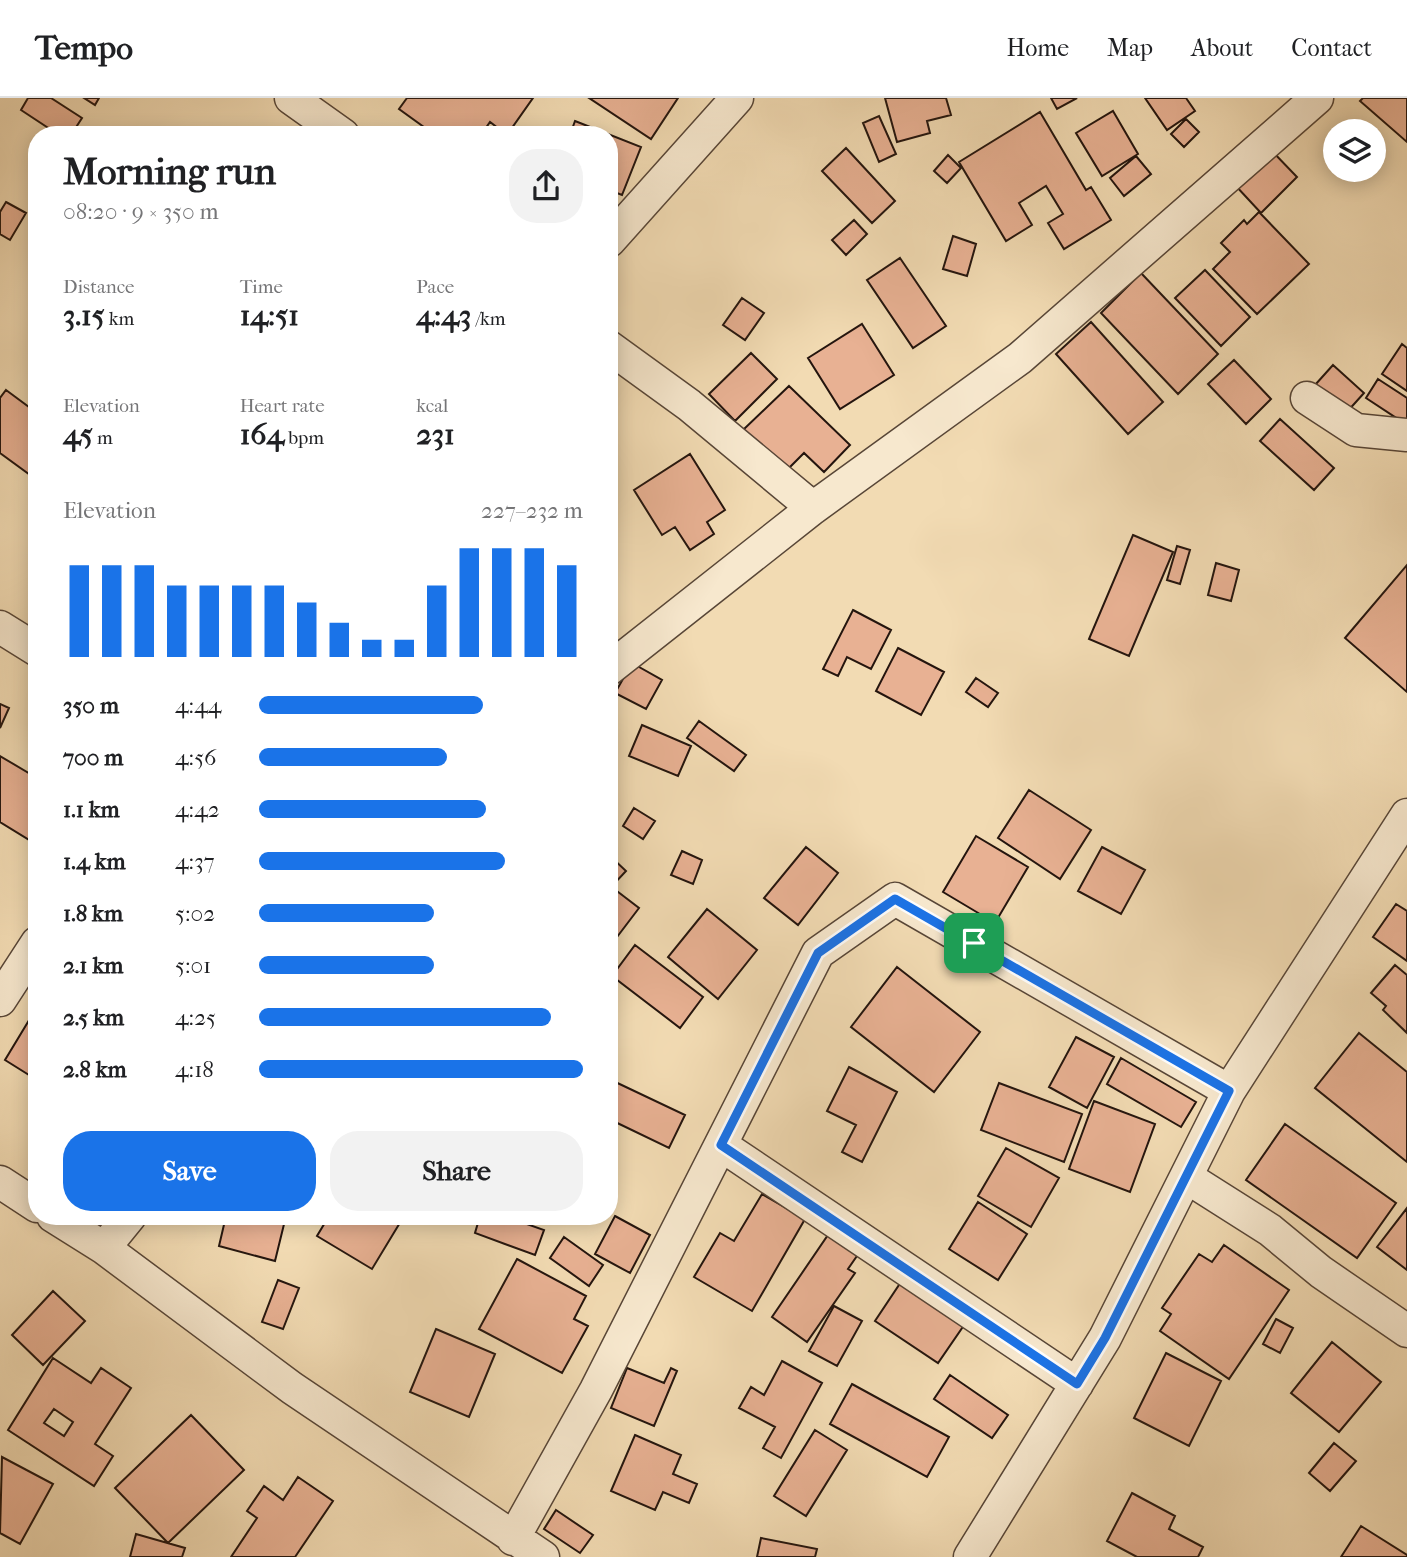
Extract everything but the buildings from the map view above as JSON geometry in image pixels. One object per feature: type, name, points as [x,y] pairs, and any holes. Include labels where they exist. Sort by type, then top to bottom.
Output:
[{"type":"street","points":[[291,98],[330,126]]},
{"type":"street","points":[[618,231],[737,98]]},
{"type":"street","points":[[618,662],[813,508],[1020,358],[1317,98]]},
{"type":"street","points":[[618,354],[689,405],[813,508]]},
{"type":"street","points":[[1307,398],[1356,430],[1407,435]]},
{"type":"street","points":[[0,627],[28,644]]},
{"type":"street","points":[[970,1557],[1105,1338],[1188,1178],[1229,1091],[1407,815]]},
{"type":"street","points":[[513,1539],[596,1390],[818,953],[895,899],[1229,1091]]},
{"type":"street","points":[[0,1000],[28,957]]},
{"type":"street","points":[[721,1145],[1077,1384]]},
{"type":"street","points":[[1188,1178],[1270,1230],[1321,1272],[1407,1330]]},
{"type":"street","points":[[0,1182],[28,1200]]},
{"type":"street","points":[[67,1225],[104,1248],[292,1388],[543,1557]]},
{"type":"street","points":[[104,1248],[123,1225]]},
{"type":"route","points":[[895,899],[974,943],[1229,1091],[1188,1178],[1105,1338],[1077,1384],[721,1145],[818,953],[895,899]]}]
